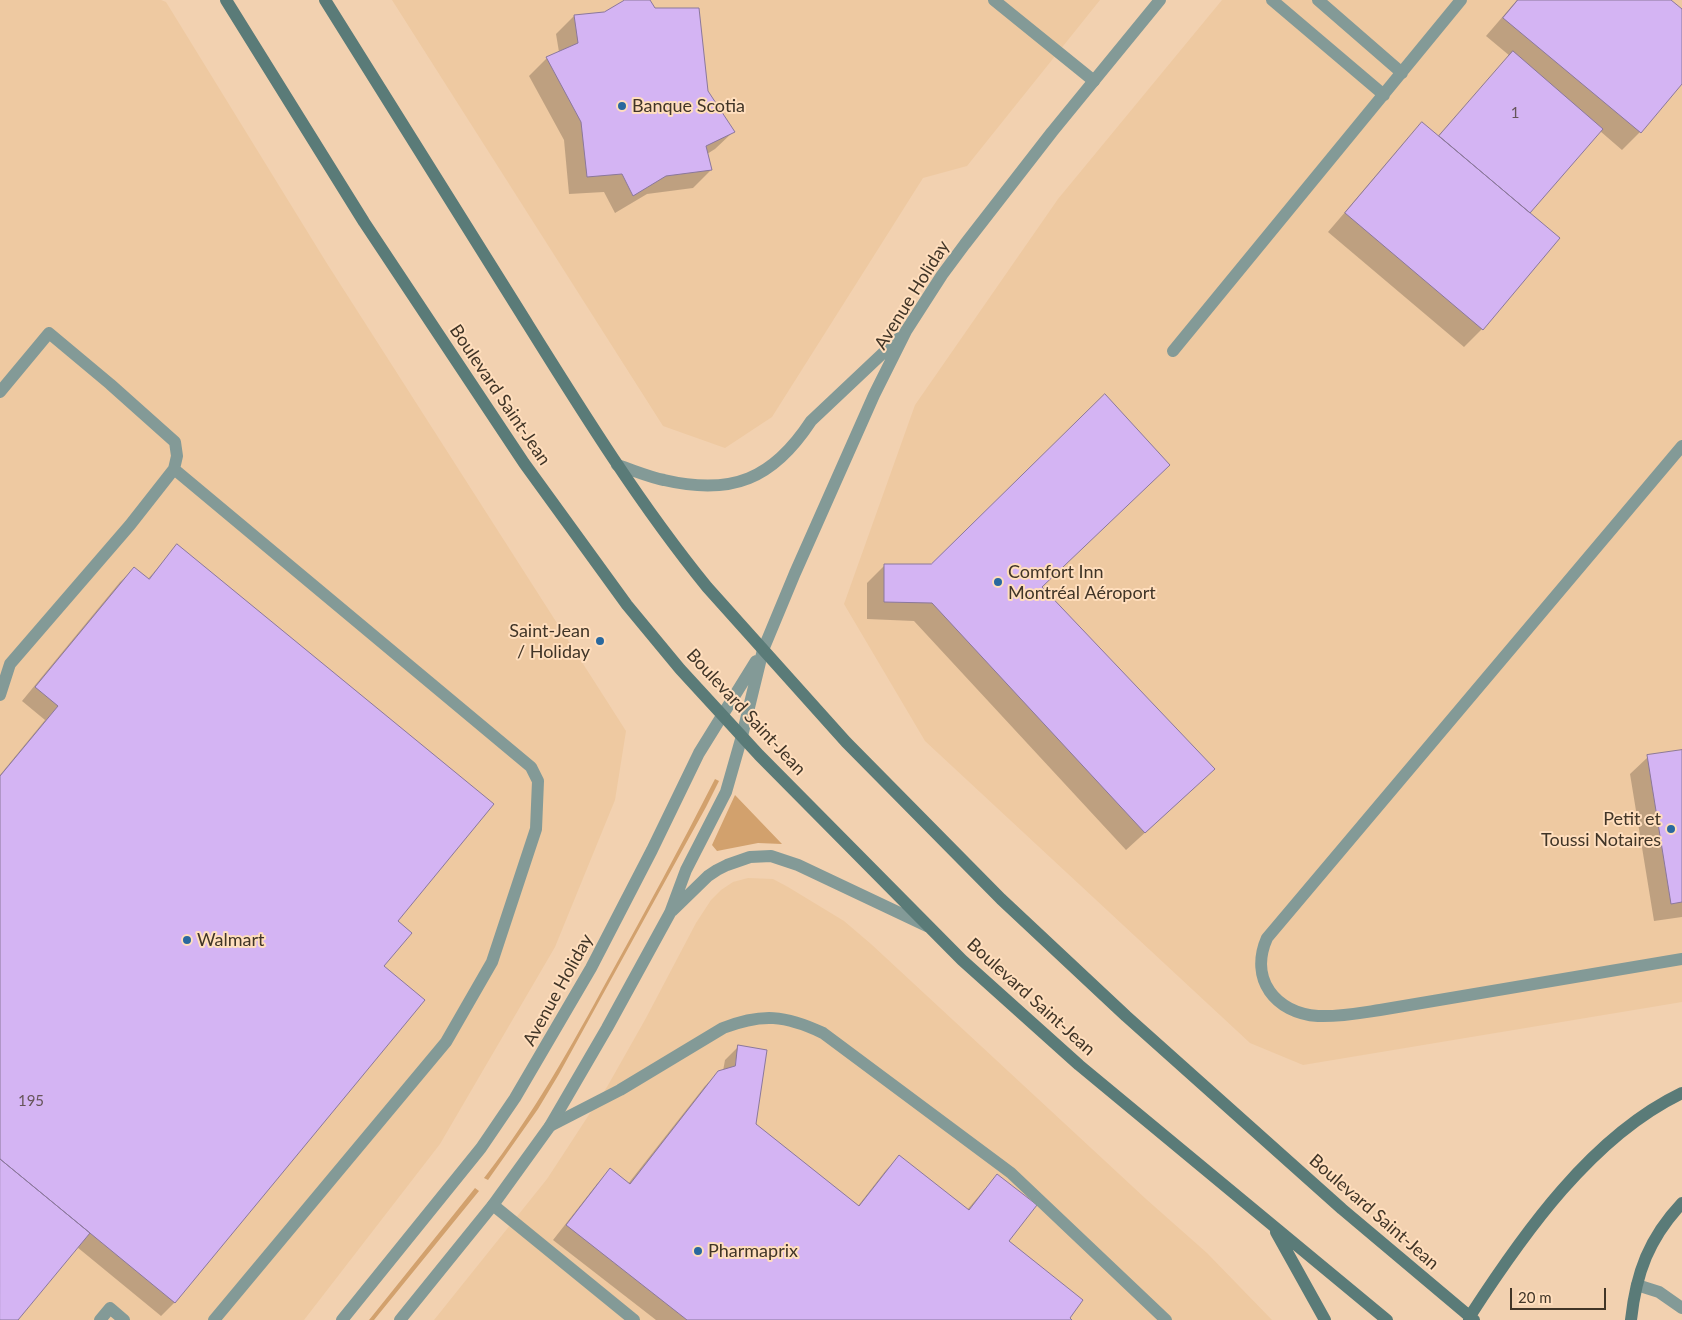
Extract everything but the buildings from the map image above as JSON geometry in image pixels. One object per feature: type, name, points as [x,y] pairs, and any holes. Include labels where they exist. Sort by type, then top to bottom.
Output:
[{"type":"main road","name":"Boulevard Saint-Jean","points":[[226,0],[364,222],[540,486],[627,605],[722,716],[927,926],[988,984],[1079,1065],[1387,1320]]},
{"type":"main road","name":"Boulevard Saint-Jean","points":[[325,0],[580,409],[617,465],[686,561],[762,650],[846,742],[1001,898],[1126,1016],[1334,1202],[1471,1319]]},
{"type":"main road","points":[[1471,1319],[1526,1235],[1579,1171],[1637,1119],[1682,1093]]},
{"type":"main road","points":[[1631,1320],[1644,1259],[1654,1239],[1669,1217],[1682,1203]]},
{"type":"main road","points":[[1273,1226],[1325,1320]]},
{"type":"street","points":[[994,0],[1094,80]]},
{"type":"street","name":"Avenue Holiday","points":[[342,1320],[481,1148],[520,1090],[591,968],[652,850],[699,752],[762,650],[874,395],[906,331],[927,297],[965,244],[1094,80],[1160,0]]},
{"type":"street","points":[[1272,0],[1384,95]]},
{"type":"street","points":[[1318,0],[1402,73]]},
{"type":"street","points":[[1173,351],[1461,0]]},
{"type":"street","points":[[617,465],[662,480],[693,486],[727,484],[757,475],[780,460],[801,437],[811,421],[906,331]]},
{"type":"street","points":[[0,392],[49,333],[175,442],[178,456],[174,469],[130,524],[10,664],[0,695]]},
{"type":"street","points":[[1682,446],[1267,938],[1262,951],[1261,963],[1262,979],[1271,994],[1282,1004],[1302,1014],[1318,1016],[1344,1015],[1380,1010],[1682,959]]},
{"type":"street","points":[[174,469],[532,767],[538,781],[536,828],[492,962],[446,1042],[214,1320]]},
{"type":"street","name":"Avenue Holiday","points":[[400,1320],[493,1205],[550,1126],[608,1028],[670,913],[686,870],[726,792],[742,736],[762,650]]},
{"type":"street","points":[[670,913],[708,876],[717,870],[750,857],[771,856],[798,865],[927,926]]},
{"type":"street","points":[[550,1126],[620,1090],[723,1028],[737,1023],[768,1018],[802,1023],[823,1032],[1011,1173],[1166,1320]]},
{"type":"street","points":[[493,1205],[634,1320]]},
{"type":"street","points":[[1637,1285],[1658,1292],[1682,1308]]},
{"type":"street","points":[[100,1320],[110,1308],[124,1320]]},
{"type":"shaded area","points":[[0,0],[161,0],[166,2],[326,262],[626,731],[615,800],[555,947],[440,1144],[304,1320],[0,1320]]},
{"type":"shaded area","points":[[392,0],[1100,0],[967,166],[923,178],[772,417],[725,448],[663,426]]},
{"type":"shaded area","points":[[1222,0],[1682,0],[1682,1002],[1303,1065],[1250,1043],[925,741],[844,604],[915,405],[1058,199]]},
{"type":"shaded area","points":[[715,779],[719,781],[706,807],[559,1074],[538,1109],[488,1180],[484,1178],[519,1130],[566,1055]]},
{"type":"shaded area","points":[[735,795],[782,844],[758,843],[717,851],[712,845]]},
{"type":"shaded area","points":[[748,878],[773,879],[844,921],[1207,1253],[1272,1320],[434,1320],[547,1179],[607,1087],[696,923],[711,900],[733,882]]},
{"type":"shaded area","points":[[475,1188],[479,1191],[374,1320],[369,1320]]},
{"type":"place","name":"Banque Scotia","points":[[622,106]]},
{"type":"place","name":"Comfort Inn Montréal Aéroport","points":[[998,582]]},
{"type":"place","name":"Saint-Jean / Holiday","points":[[600,641]]},
{"type":"place","name":"Petit et Toussi Notaires","points":[[1671,829]]},
{"type":"place","name":"Walmart","points":[[187,940]]},
{"type":"place","name":"Pharmaprix","points":[[698,1251]]}]
